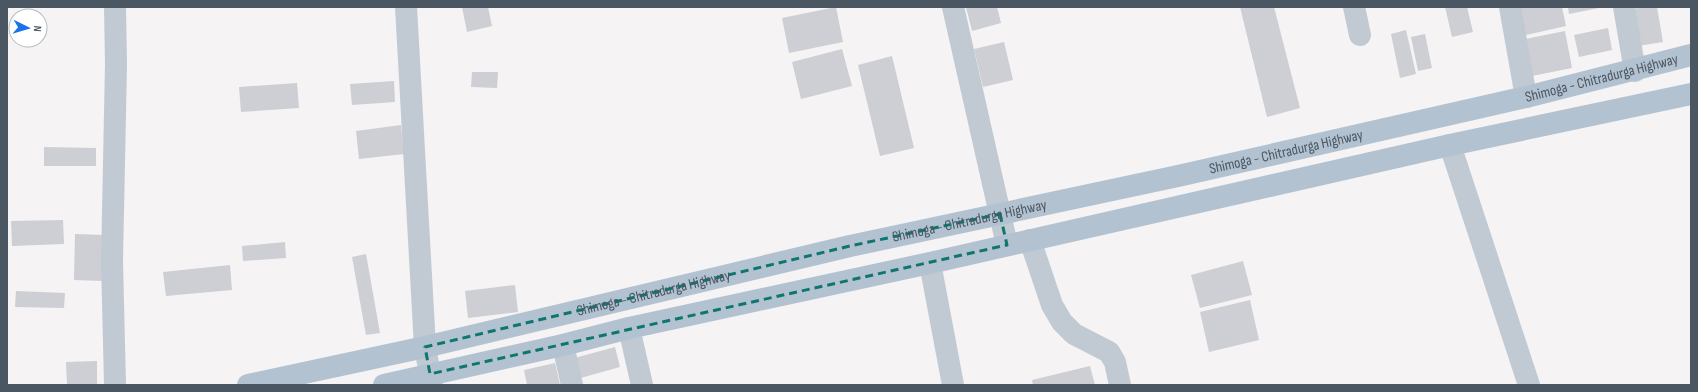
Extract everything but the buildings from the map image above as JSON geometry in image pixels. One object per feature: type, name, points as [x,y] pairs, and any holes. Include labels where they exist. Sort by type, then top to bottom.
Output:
[{"type":"main road","name":"Shimoga - Chitradurga Highway","points":[[248,385],[425,347],[850,246],[1178,176],[1526,97],[1635,71],[1691,55]]},
{"type":"main road","name":"Shimoga - Chitradurga Highway","points":[[384,385],[431,379],[628,328],[930,263],[1450,145],[1691,94]]},
{"type":"street","points":[[114,385],[112,260],[116,64],[115,7]]},
{"type":"street","points":[[406,7],[425,347],[431,379]]},
{"type":"street","points":[[953,7],[1007,245]]},
{"type":"street","points":[[1354,7],[1360,35]]},
{"type":"street","points":[[1510,7],[1526,97]]},
{"type":"street","points":[[1624,7],[1635,71]]},
{"type":"street","points":[[1450,145],[1529,385]]},
{"type":"street","points":[[1030,240],[1052,304],[1062,322],[1074,334],[1109,352],[1114,362],[1120,385]]},
{"type":"street","points":[[930,263],[952,385]]},
{"type":"street","points":[[628,328],[642,385]]},
{"type":"street","points":[[563,345],[572,385]]},
{"type":"highlighted area","points":[[1000,214],[1007,245],[430,374],[425,347],[850,246]]}]
